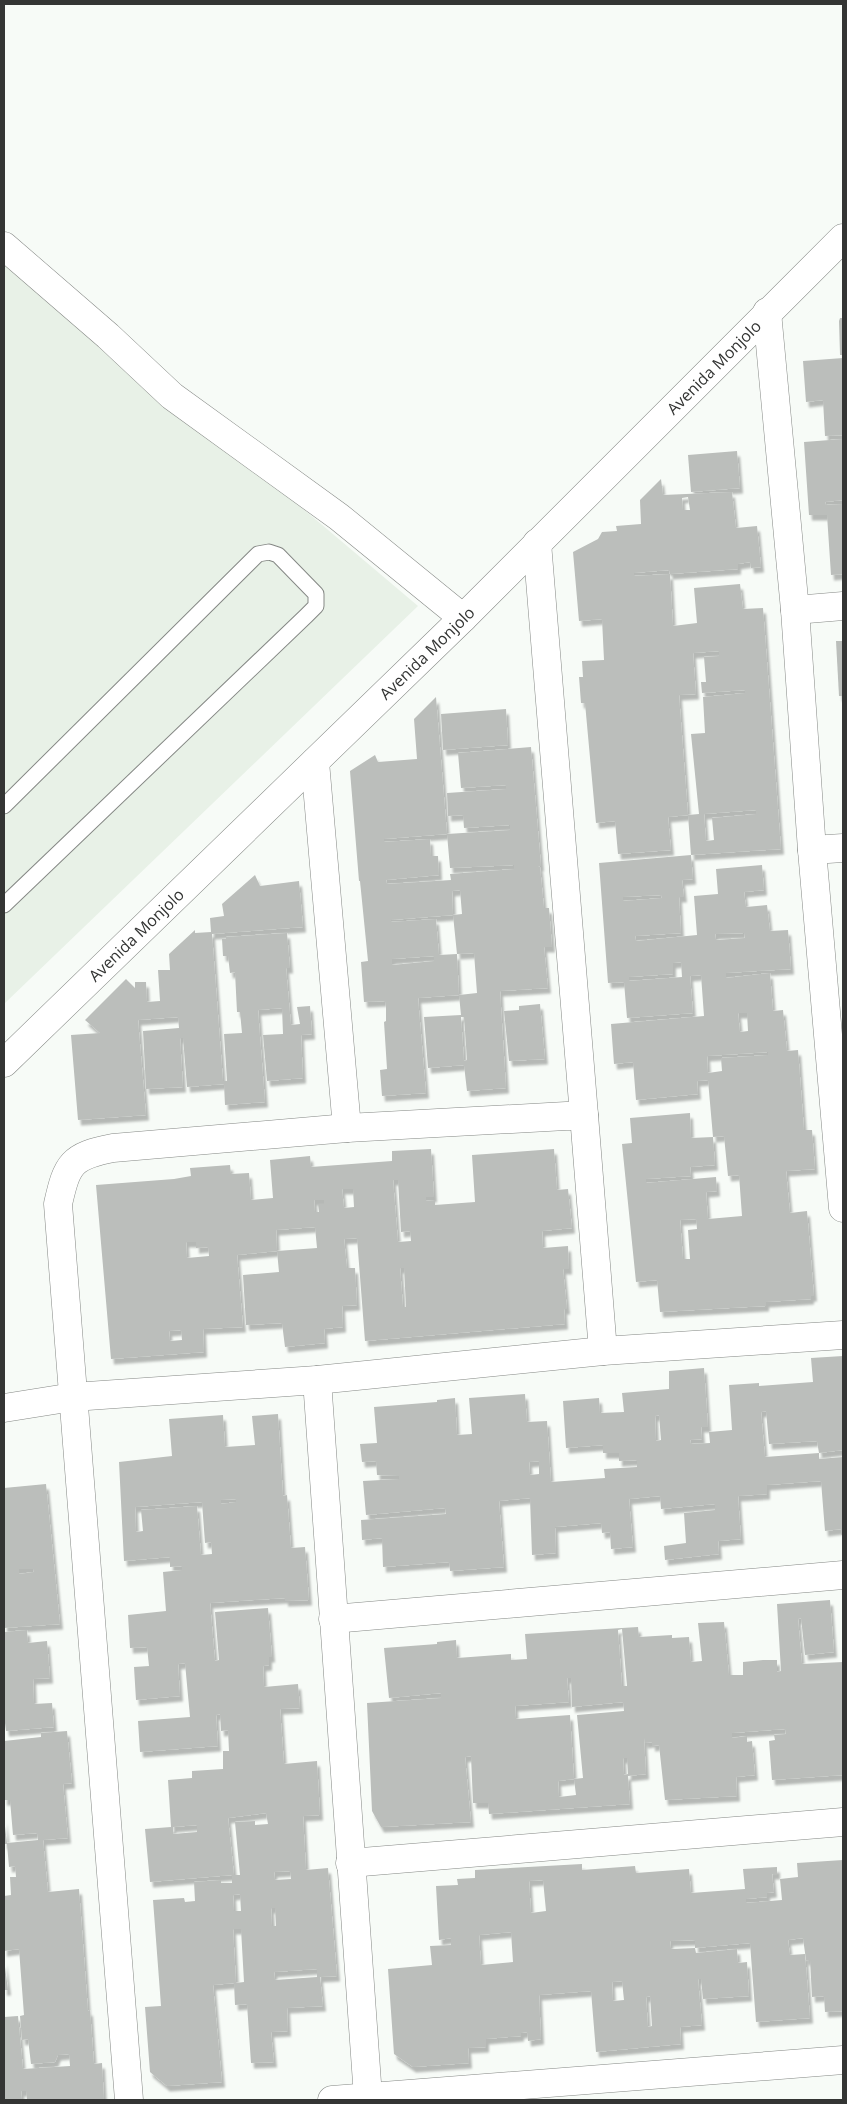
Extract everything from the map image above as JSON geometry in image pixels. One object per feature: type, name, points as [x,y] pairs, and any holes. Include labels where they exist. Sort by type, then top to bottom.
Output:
[{"type":"street","name":"Avenida Monjolo","points":[[4,1063],[463,618],[843,238]]},
{"type":"street","points":[[4,246],[108,336],[172,396],[340,517],[463,618]]},
{"type":"street","points":[[767,312],[795,610],[812,850],[839,1094],[843,1208]]},
{"type":"street","points":[[537,543],[603,1352]]},
{"type":"street","points":[[795,610],[843,606]]},
{"type":"street","points":[[315,762],[347,1128]]},
{"type":"street","points":[[812,850],[843,848]]},
{"type":"street","points":[[129,2100],[58,1204],[64,1179],[73,1162],[90,1153],[112,1148],[347,1128],[584,1115]]},
{"type":"street","points":[[4,1408],[73,1397],[317,1380],[603,1352],[843,1335]]},
{"type":"street","points":[[317,1380],[368,2097]]},
{"type":"street","points":[[333,1619],[843,1575]]},
{"type":"street","points":[[350,1863],[843,1822]]},
{"type":"street","points":[[332,2100],[843,2060]]},
{"type":"lane","points":[[4,806],[258,554],[269,552],[278,555],[316,594],[316,606],[306,616],[4,905]]},
{"type":"shaded area","points":[[4,256],[418,606],[4,1004]]},
{"type":"building","points":[[840,318],[843,318],[843,355],[840,355]]},
{"type":"building","points":[[843,358],[843,435],[825,436],[823,400],[806,402],[803,361]]},
{"type":"building","points":[[843,439],[843,500],[825,502],[826,505],[843,504],[843,574],[831,575],[827,515],[809,515],[804,442]]},
{"type":"building","points":[[737,451],[740,488],[691,492],[688,455]]},
{"type":"building","points":[[661,479],[663,495],[732,492],[736,528],[757,526],[761,567],[751,568],[750,562],[738,564],[738,569],[670,574],[673,626],[697,623],[694,588],[740,584],[743,609],[763,608],[781,849],[691,855],[688,815],[668,817],[671,850],[618,854],[615,821],[596,823],[585,703],[581,703],[579,677],[583,677],[582,661],[604,660],[602,619],[579,621],[573,552],[598,539],[602,532],[617,531],[616,526],[641,524],[640,500]],"holes":[[[688,497],[690,510],[683,510],[682,498]],[[669,570],[670,574],[634,576],[634,573]],[[719,651],[719,656],[704,657],[706,682],[701,682],[702,693],[745,690],[745,693],[703,697],[705,733],[691,734],[699,814],[688,815],[679,695],[696,694],[693,653]],[[756,810],[756,814],[712,818],[714,840],[706,841],[704,814]]]},
{"type":"building","points":[[836,641],[843,641],[843,696],[839,696]]},
{"type":"building","points":[[436,697],[447,834],[510,830],[510,825],[464,828],[463,815],[448,816],[447,793],[506,789],[506,785],[461,788],[458,753],[531,747],[541,866],[538,866],[540,867],[544,908],[549,908],[552,947],[544,947],[548,988],[500,991],[506,1088],[467,1091],[464,1065],[428,1068],[424,1017],[461,1015],[459,995],[418,998],[426,1093],[382,1096],[380,1070],[387,1069],[384,1022],[386,1021],[386,1008],[385,1001],[364,1002],[361,962],[368,961],[350,771],[375,755],[378,762],[417,759],[414,719]],"holes":[[[447,834],[450,868],[514,865],[514,869],[450,874],[451,880],[387,884],[386,880],[439,875],[438,856],[431,856],[430,839],[384,842],[384,839]],[[460,890],[462,914],[453,915],[452,891]],[[453,915],[457,954],[439,955],[436,919],[391,922],[391,920]],[[474,953],[477,993],[459,995],[457,954]],[[434,956],[434,961],[392,965],[392,959]],[[461,1017],[464,1017],[467,1060],[464,1061]]]},
{"type":"building","points":[[506,709],[508,745],[443,750],[441,714]]},
{"type":"building","points":[[691,855],[693,879],[682,880],[684,897],[679,897],[681,933],[635,936],[636,941],[697,935],[694,896],[718,894],[716,869],[762,865],[764,890],[744,892],[746,907],[767,905],[770,931],[788,930],[791,969],[726,973],[726,978],[770,973],[773,1011],[783,1010],[787,1051],[798,1050],[804,1130],[812,1130],[815,1169],[786,1171],[790,1213],[807,1211],[814,1296],[811,1296],[811,1299],[766,1302],[766,1306],[660,1312],[657,1280],[636,1282],[622,1144],[632,1143],[630,1118],[690,1113],[691,1138],[713,1137],[708,1080],[697,1081],[698,1094],[636,1100],[633,1062],[614,1064],[611,1024],[704,1016],[701,975],[690,976],[693,1013],[627,1018],[624,982],[608,983],[599,863]],"holes":[[[661,895],[662,898],[623,901],[623,897]],[[744,933],[745,938],[716,940],[715,934]],[[681,962],[682,977],[629,981],[629,977],[673,974],[673,963]],[[738,1013],[747,1013],[748,1031],[740,1032]],[[768,1052],[768,1055],[721,1058],[722,1071],[708,1073],[707,1056]],[[724,1136],[728,1176],[739,1175],[742,1216],[708,1219],[706,1192],[717,1191],[716,1177],[646,1183],[646,1179],[691,1176],[690,1167],[715,1165],[713,1137]],[[696,1219],[697,1229],[688,1230],[690,1259],[683,1259],[680,1220]]]},
{"type":"building","points":[[255,875],[260,886],[299,881],[303,927],[212,934],[223,1081],[227,1081],[224,1034],[242,1033],[240,1012],[237,1012],[235,972],[230,973],[228,956],[223,956],[222,939],[226,939],[226,937],[287,933],[290,968],[286,968],[291,1025],[300,1024],[297,1007],[310,1006],[312,1034],[301,1035],[303,1078],[267,1081],[263,1035],[283,1034],[282,1008],[258,1010],[265,1102],[225,1105],[224,1084],[187,1087],[183,1038],[180,1038],[183,1087],[146,1089],[143,1031],[179,1028],[178,1017],[138,1020],[146,1115],[78,1120],[71,1035],[100,1033],[85,1020],[126,979],[135,988],[135,982],[146,982],[147,1002],[160,1001],[158,970],[170,970],[169,954],[195,930],[195,933],[211,932],[210,918],[224,916],[222,904]]},
{"type":"building","points":[[540,1004],[545,1059],[509,1061],[504,1011],[519,1010],[519,1006]]},
{"type":"building","points":[[431,1149],[434,1197],[426,1197],[426,1201],[435,1200],[435,1205],[475,1202],[472,1155],[554,1149],[557,1190],[568,1189],[572,1228],[542,1231],[543,1248],[568,1246],[569,1269],[563,1269],[567,1309],[564,1309],[565,1324],[365,1341],[357,1238],[344,1239],[347,1268],[355,1268],[357,1305],[342,1306],[343,1327],[324,1329],[325,1343],[285,1347],[282,1323],[246,1325],[243,1275],[279,1272],[277,1251],[237,1255],[243,1327],[203,1329],[204,1352],[111,1359],[96,1185],[174,1179],[191,1176],[190,1168],[230,1165],[231,1174],[249,1173],[251,1200],[273,1198],[270,1160],[310,1156],[311,1167],[392,1161],[392,1151]],"holes":[[[393,1180],[398,1180],[401,1232],[410,1231],[411,1241],[398,1242]],[[342,1189],[353,1189],[354,1207],[344,1208]],[[314,1200],[324,1200],[324,1204],[318,1204],[319,1212],[315,1212]],[[315,1227],[317,1248],[277,1251],[276,1230]],[[186,1242],[196,1242],[196,1248],[208,1247],[209,1256],[187,1258]],[[400,1268],[404,1268],[406,1307],[403,1307]],[[181,1330],[182,1340],[170,1341],[169,1331]]]},
{"type":"building","points":[[843,1356],[843,1450],[819,1453],[819,1459],[843,1457],[843,1534],[841,1535],[841,1529],[825,1531],[821,1481],[767,1485],[767,1494],[738,1496],[741,1539],[718,1541],[719,1554],[665,1560],[664,1546],[686,1543],[684,1513],[715,1510],[715,1504],[661,1509],[660,1496],[629,1499],[633,1547],[611,1549],[610,1532],[602,1533],[601,1523],[555,1527],[556,1553],[532,1555],[530,1498],[499,1501],[504,1567],[450,1571],[449,1562],[383,1567],[382,1538],[362,1540],[361,1520],[446,1514],[445,1508],[366,1515],[363,1481],[399,1479],[399,1476],[377,1475],[376,1461],[362,1462],[360,1444],[377,1443],[374,1407],[437,1402],[437,1400],[455,1398],[457,1435],[472,1434],[469,1398],[525,1394],[527,1422],[547,1421],[551,1482],[605,1478],[604,1469],[637,1467],[637,1460],[619,1461],[619,1453],[603,1453],[603,1445],[566,1448],[563,1401],[599,1398],[600,1413],[624,1412],[622,1393],[669,1389],[669,1371],[704,1368],[708,1427],[701,1427],[702,1439],[690,1440],[691,1444],[710,1443],[709,1432],[732,1430],[729,1385],[759,1383],[759,1386],[813,1382],[811,1358]],"holes":[[[766,1411],[769,1444],[817,1441],[819,1453],[765,1457],[761,1412]],[[659,1415],[661,1440],[656,1441],[655,1416]],[[539,1461],[539,1474],[530,1475],[529,1462]]]},
{"type":"building","points":[[278,1414],[283,1496],[287,1495],[291,1548],[305,1547],[309,1600],[285,1601],[285,1598],[210,1603],[215,1661],[219,1660],[215,1612],[268,1608],[272,1657],[269,1657],[269,1665],[263,1666],[264,1687],[298,1684],[300,1708],[280,1709],[284,1764],[317,1761],[320,1815],[303,1816],[306,1870],[328,1868],[337,1976],[320,1977],[323,2006],[287,2008],[288,2031],[271,2032],[274,2062],[251,2063],[247,2004],[235,2005],[234,1983],[213,1985],[222,2082],[167,2086],[150,2072],[145,2007],[161,2006],[153,1900],[184,1898],[185,1902],[195,1901],[194,1882],[221,1880],[221,1883],[232,1883],[232,1875],[150,1882],[145,1829],[171,1827],[168,1780],[192,1778],[192,1771],[223,1769],[223,1751],[229,1751],[228,1730],[221,1731],[220,1714],[216,1715],[218,1746],[140,1752],[138,1721],[190,1717],[185,1663],[178,1664],[180,1696],[136,1700],[134,1667],[149,1666],[147,1647],[130,1648],[128,1615],[166,1611],[163,1572],[182,1570],[182,1566],[170,1567],[170,1557],[124,1561],[119,1462],[172,1456],[169,1419],[223,1415],[225,1447],[255,1445],[252,1416]],"holes":[[[236,1499],[236,1502],[221,1504],[221,1500]],[[202,1502],[205,1543],[211,1542],[212,1554],[201,1555],[197,1506],[141,1510],[143,1531],[136,1532],[135,1507]],[[266,1813],[268,1824],[255,1825],[255,1821],[235,1822],[240,1875],[234,1875],[228,1818]],[[197,1825],[197,1832],[173,1834],[173,1827]],[[290,1871],[291,1879],[275,1880],[274,1872]],[[240,1894],[241,1911],[234,1911],[233,1895]],[[271,1908],[275,1908],[276,1926],[272,1926]],[[233,1929],[241,1929],[244,1982],[236,1983]],[[317,1969],[317,1977],[275,1980],[274,1972]]]},
{"type":"building","points":[[46,1484],[60,1624],[4,1628],[4,1488]],"holes":[[[19,1569],[33,1569],[34,1572],[19,1574]]]},
{"type":"building","points":[[830,1600],[834,1652],[805,1655],[801,1618],[798,1619],[802,1664],[843,1662],[843,1775],[772,1780],[769,1741],[775,1740],[774,1735],[786,1734],[785,1729],[732,1733],[732,1738],[747,1736],[747,1742],[752,1741],[755,1775],[736,1777],[737,1796],[665,1800],[659,1745],[652,1746],[652,1742],[645,1743],[644,1738],[646,1774],[628,1776],[630,1804],[489,1814],[488,1803],[473,1803],[471,1756],[465,1757],[471,1822],[381,1827],[372,1811],[367,1703],[441,1698],[441,1693],[389,1698],[384,1648],[437,1644],[437,1642],[456,1640],[457,1658],[511,1654],[511,1660],[527,1659],[525,1634],[638,1627],[639,1637],[672,1635],[672,1638],[689,1637],[691,1662],[702,1661],[698,1623],[724,1622],[729,1675],[743,1675],[743,1662],[763,1660],[777,1660],[777,1672],[781,1671],[777,1604]],"holes":[[[622,1629],[627,1686],[622,1686],[618,1630]],[[567,1678],[571,1678],[572,1707],[623,1702],[624,1711],[577,1715],[583,1778],[574,1779],[570,1715],[516,1719],[515,1706],[569,1702]],[[623,1758],[627,1758],[628,1774],[624,1775]],[[574,1779],[576,1795],[559,1797],[558,1781]]]},
{"type":"building","points":[[27,1630],[28,1643],[47,1641],[50,1678],[33,1679],[34,1704],[52,1703],[54,1727],[6,1731],[4,1715],[4,1632]]},
{"type":"building","points":[[67,1731],[72,1783],[63,1784],[68,1838],[43,1840],[48,1892],[79,1889],[94,2064],[102,2063],[104,2100],[27,2100],[26,2091],[21,2091],[22,2100],[4,2100],[4,2017],[18,2016],[23,2069],[70,2066],[69,2054],[58,2055],[55,2062],[31,2064],[28,2039],[22,2040],[20,2016],[24,2015],[19,1949],[4,1951],[4,1896],[11,1895],[10,1877],[16,1877],[15,1866],[9,1867],[7,1844],[4,1844],[4,1818],[7,1843],[38,1840],[37,1833],[13,1835],[10,1800],[4,1800],[4,1741],[41,1737],[41,1733]]},
{"type":"building","points":[[843,1860],[843,2011],[825,2012],[824,1996],[812,1997],[810,1960],[806,1960],[803,1938],[788,1940],[790,1955],[805,1954],[810,2018],[756,2022],[750,1943],[695,1948],[696,1953],[737,1949],[738,1963],[747,1962],[749,1996],[703,1999],[701,1979],[698,1979],[702,2025],[680,2027],[681,2044],[596,2052],[591,1991],[539,1995],[541,2039],[528,2041],[527,2032],[521,2033],[521,2036],[486,2039],[486,2047],[468,2048],[469,2063],[413,2067],[394,2054],[388,1969],[432,1965],[430,1946],[451,1945],[451,1938],[439,1940],[436,1886],[458,1885],[457,1879],[475,1878],[475,1870],[582,1864],[582,1870],[635,1866],[636,1873],[689,1869],[691,1893],[745,1889],[743,1869],[777,1867],[777,1874],[772,1874],[774,1892],[767,1893],[767,1897],[746,1899],[746,1903],[782,1900],[780,1879],[798,1877],[797,1863]],"holes":[[[543,1880],[546,1911],[531,1913],[529,1881]],[[511,1932],[513,1962],[481,1965],[479,1935]],[[695,1940],[695,1948],[671,1949],[670,1941]],[[622,1981],[624,2000],[613,2001],[612,1982]],[[650,1996],[652,2026],[648,2027],[646,1997]]]},
{"type":"building","points":[[4,1959],[8,1990],[4,1990]]}]
